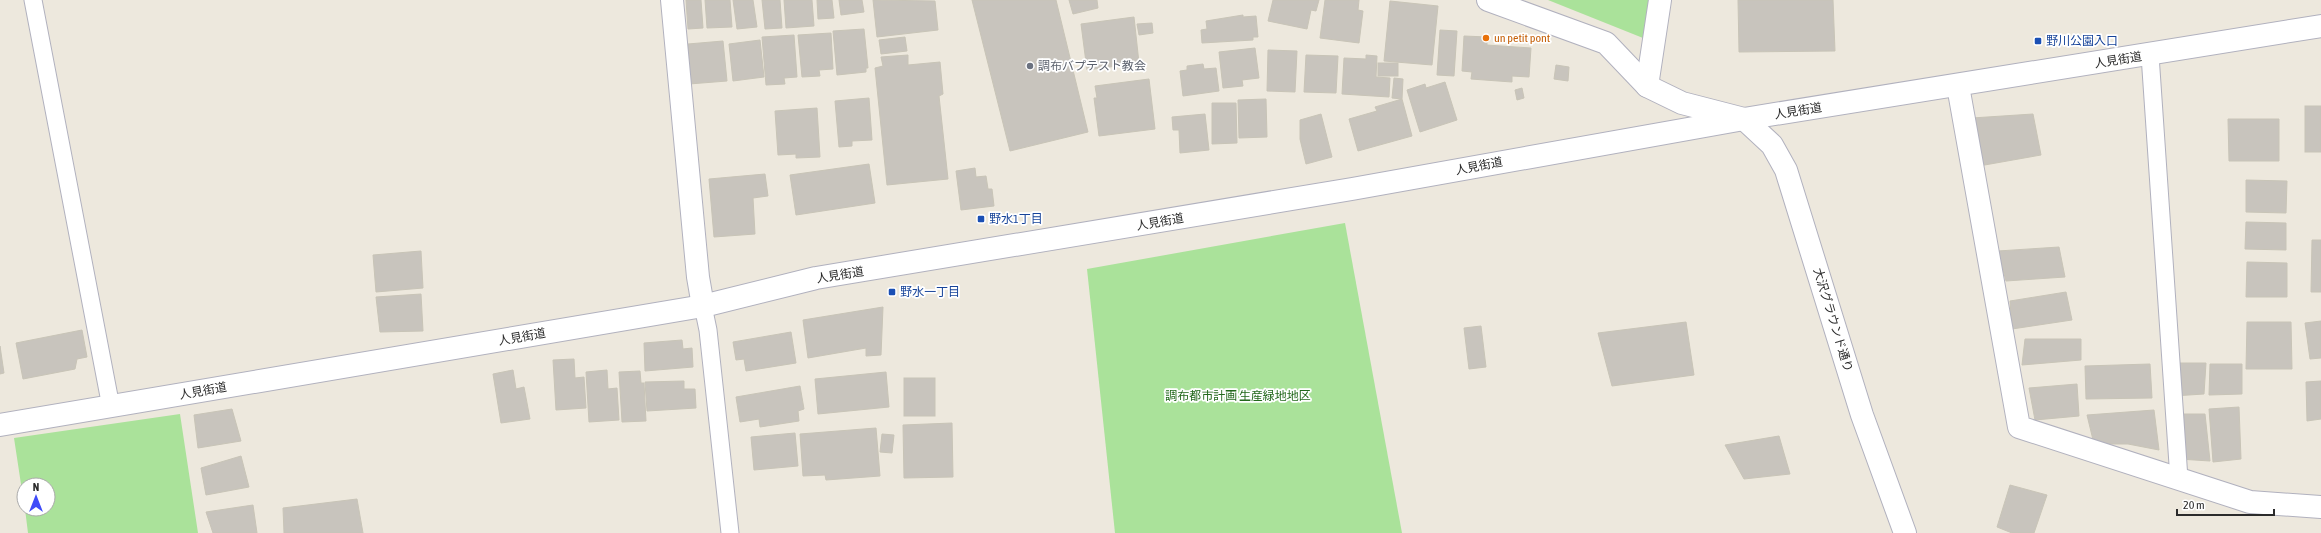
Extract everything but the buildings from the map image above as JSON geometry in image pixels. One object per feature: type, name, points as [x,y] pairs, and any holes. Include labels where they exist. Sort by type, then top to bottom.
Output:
[{"type":"main road","points":[[672,0],[695,246],[703,306]]},
{"type":"main road","points":[[1488,0],[1606,43],[1647,86],[1682,103],[1744,119]]},
{"type":"main road","points":[[1647,86],[1660,0]]},
{"type":"main road","name":"人見街道","points":[[0,425],[703,306],[816,278],[1352,189],[1744,119],[1958,86],[2321,26]]},
{"type":"main road","points":[[1958,86],[2019,427],[2250,502],[2321,507]]},
{"type":"main road","name":"大沢グラウンド通り","points":[[1744,119],[1772,145],[1786,170],[1862,415],[1905,533]]},
{"type":"lane","points":[[33,0],[111,407]]},
{"type":"lane","points":[[2150,55],[2179,479]]},
{"type":"lane","points":[[703,306],[708,330],[730,533]]},
{"type":"green space","points":[[1548,0],[1652,0],[1648,40]]},
{"type":"green space","name":"調布都市計画 生産緑地地区","points":[[1345,223],[1402,533],[1115,533],[1087,269]]},
{"type":"green space","points":[[180,414],[198,533],[28,533],[26,517],[56,517],[56,477],[20,477],[14,438]]},
{"type":"place","name":"un petit pont","points":[[1486,38]]},
{"type":"place","name":"野川公園入口","points":[[2038,41]]},
{"type":"place","name":"調布バプテスト教会","points":[[1030,66]]},
{"type":"place","name":"野水1丁目","points":[[981,219]]},
{"type":"place","name":"野水一丁目","points":[[892,292]]}]
